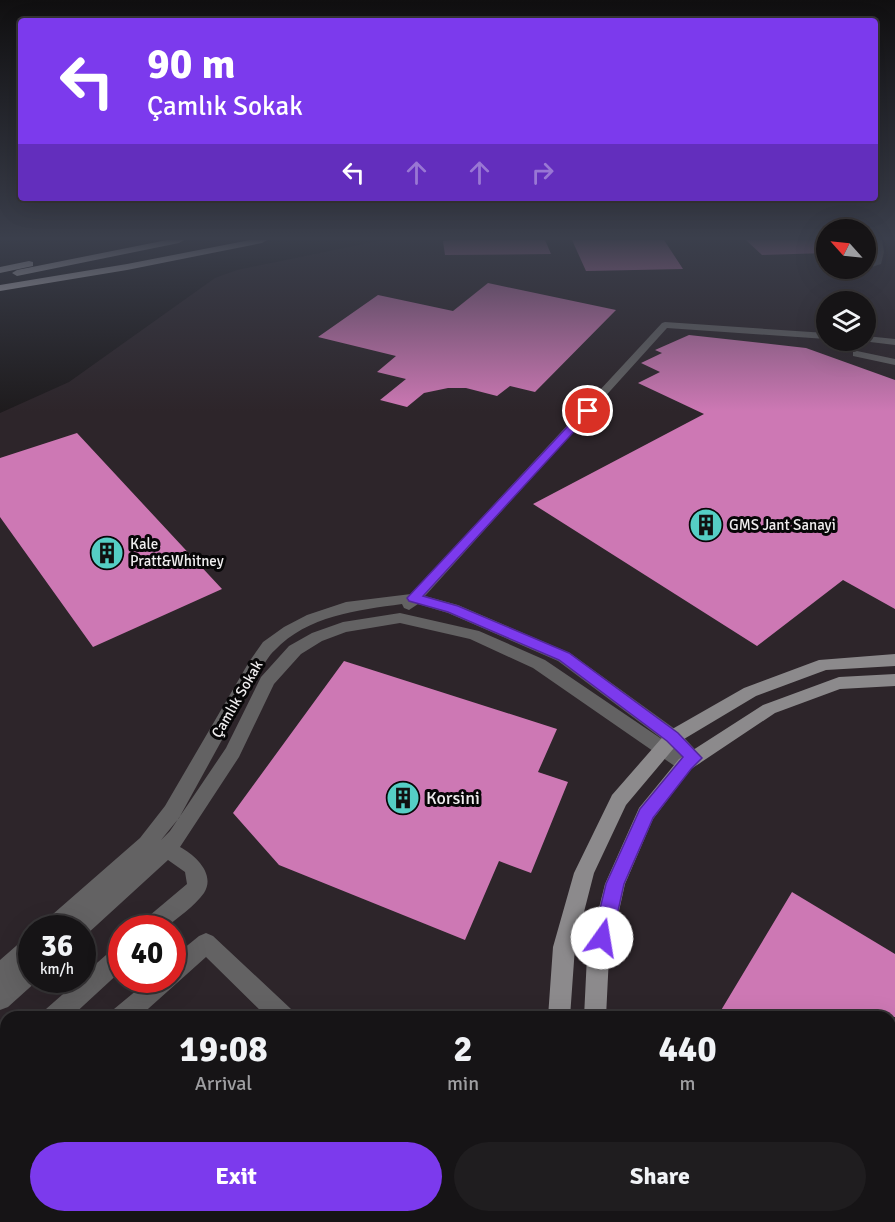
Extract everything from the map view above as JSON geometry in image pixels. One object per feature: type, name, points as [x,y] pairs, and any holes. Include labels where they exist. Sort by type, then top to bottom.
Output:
[{"type":"street","points":[[400,618],[414,598],[541,463],[665,325],[816,335]]},
{"type":"street","points":[[876,340],[895,342]]},
{"type":"street","points":[[857,354],[895,362]]},
{"type":"street","name":"Çamlık Sokak","points":[[69,915],[156,847],[172,812],[255,666],[269,646],[289,630],[312,619],[346,608],[414,598],[453,609],[564,657],[668,743]]},
{"type":"street","name":"Çamlık Sokak","points":[[91,915],[196,809],[233,752],[267,681],[295,650],[317,636],[343,627],[400,618],[474,635],[539,664],[668,743]]},
{"type":"street","points":[[559,1011],[564,947],[584,873],[618,800],[668,743],[750,692],[825,664],[895,660]]},
{"type":"street","points":[[595,1011],[598,956],[615,884],[646,814],[690,761],[769,709],[839,683],[895,680]]},
{"type":"street","points":[[668,743],[690,761]]},
{"type":"street","points":[[156,847],[183,858],[196,870],[198,880],[196,888],[165,915]]},
{"type":"street","points":[[186,961],[206,943],[277,1011]]},
{"type":"street","points":[[0,974],[18,958]]},
{"type":"street","points":[[61,1011],[108,968]]},
{"type":"street","points":[[0,999],[18,983]]},
{"type":"street","points":[[129,1011],[150,993]]},
{"type":"shaded area","points":[[188,297],[816,297],[816,351],[876,351],[876,297],[895,297],[895,1011],[0,1011],[0,413],[69,382]]},
{"type":"building","points":[[375,297],[387,297],[453,311],[470,297],[554,297],[616,310],[535,392],[510,386],[497,396],[466,388],[448,388],[424,393],[407,407],[380,400],[406,379],[377,372],[396,356],[318,337]]},
{"type":"building","points":[[689,335],[806,348],[895,380],[895,609],[843,580],[757,646],[533,504],[704,414],[638,383],[660,372],[641,363],[662,353],[655,350]]},
{"type":"building","name":"Kale Pratt&Whitney","points":[[77,433],[222,589],[93,647],[0,517],[0,458]]},
{"type":"building","name":"Korsini","points":[[344,661],[557,729],[538,772],[568,782],[531,873],[499,861],[465,940],[279,865],[233,813]]},
{"type":"building","points":[[792,892],[895,954],[895,1011],[721,1011]]},
{"type":"place","name":"GMS Jant Sanayi","points":[[706,525]]},
{"type":"place","name":"Kale Pratt&Whitney","points":[[107,553]]},
{"type":"place","name":"Korsini","points":[[403,798]]},
{"type":"route","points":[[588,411],[414,598],[453,609],[564,657],[673,737],[694,758],[685,764],[646,814],[615,884],[602,938]]}]
